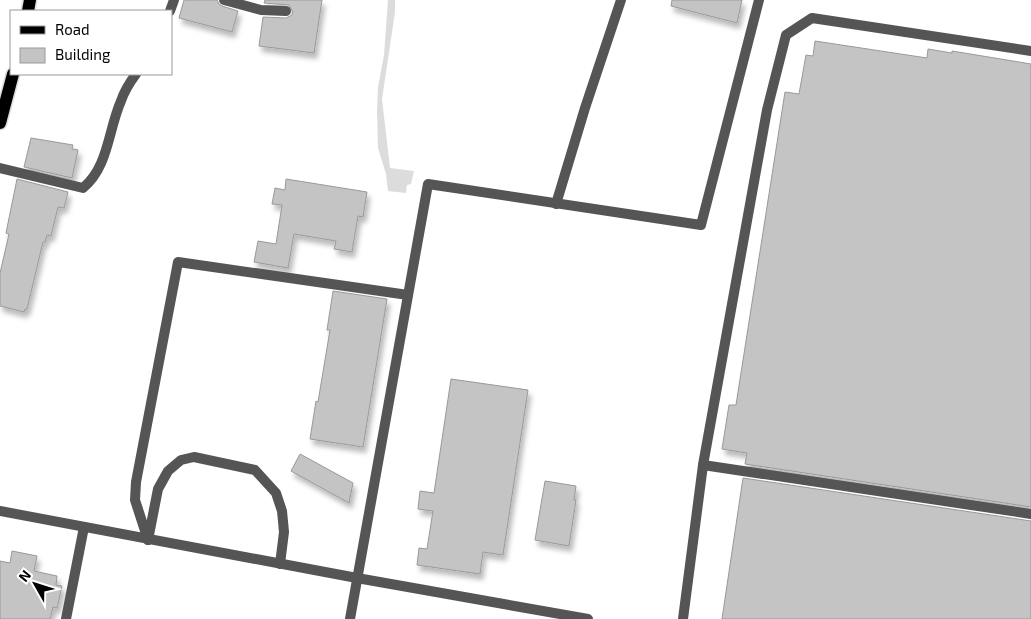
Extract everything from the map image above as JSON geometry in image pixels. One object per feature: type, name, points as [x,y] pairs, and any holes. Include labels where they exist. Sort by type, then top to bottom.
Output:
[{"type":"main road","points":[[0,123],[13,75]]},
{"type":"street","points":[[224,0],[261,10],[286,12]]},
{"type":"street","points":[[556,204],[585,108],[621,0]]},
{"type":"street","points":[[350,619],[428,184],[701,225],[759,0]]},
{"type":"street","points":[[683,619],[703,465],[767,110],[786,35],[812,18],[1031,51]]},
{"type":"street","points":[[0,168],[83,188],[91,181],[108,148],[120,101],[135,75]]},
{"type":"street","points":[[148,540],[135,500],[136,482],[178,262],[408,295]]},
{"type":"street","points":[[148,540],[158,488],[168,471],[182,460],[194,457],[255,470],[276,493],[282,511],[284,532],[280,564]]},
{"type":"street","points":[[703,465],[1031,514]]},
{"type":"street","points":[[0,510],[148,540],[588,619]]},
{"type":"street","points":[[66,619],[84,527]]},
{"type":"shaded area","points":[[388,0],[395,0],[395,12],[382,99],[390,168],[414,171],[411,184],[407,185],[406,193],[388,191],[386,174],[378,148],[378,87],[384,55]]},
{"type":"building","points":[[184,0],[217,0],[222,6],[238,11],[232,32],[179,18]]},
{"type":"building","points":[[265,0],[322,0],[314,53],[259,46],[263,17],[286,18],[292,15],[293,12],[289,5],[264,3]]},
{"type":"building","points":[[672,0],[742,0],[737,23],[671,6]]},
{"type":"building","points":[[815,41],[927,58],[928,49],[1031,64],[1031,507],[745,464],[747,453],[722,449],[729,405],[736,405],[785,92],[799,94],[806,55],[813,56]]},
{"type":"building","points":[[31,138],[73,145],[72,149],[78,150],[72,178],[24,167]]},
{"type":"building","points":[[17,179],[68,192],[64,208],[58,207],[51,236],[47,235],[45,242],[43,242],[27,309],[24,312],[0,306],[0,273],[9,234],[6,233]]},
{"type":"building","points":[[286,179],[367,192],[363,217],[358,216],[352,252],[334,249],[336,241],[294,234],[288,268],[254,262],[258,241],[276,244],[282,205],[272,204],[275,188],[285,190]]},
{"type":"building","points":[[333,291],[387,299],[363,447],[310,439],[330,330],[327,330]]},
{"type":"building","points":[[451,379],[528,390],[503,555],[483,552],[480,574],[417,565],[419,548],[427,549],[433,511],[418,509],[420,491],[434,493]]},
{"type":"building","points":[[300,454],[353,483],[349,503],[291,471]]},
{"type":"building","points":[[743,478],[1031,521],[1031,619],[722,619]]},
{"type":"building","points":[[545,481],[576,486],[574,500],[576,500],[569,546],[535,540]]},
{"type":"building","points":[[12,551],[37,556],[34,571],[57,576],[56,585],[62,586],[57,608],[53,607],[50,619],[0,619],[0,561],[10,563]]}]
